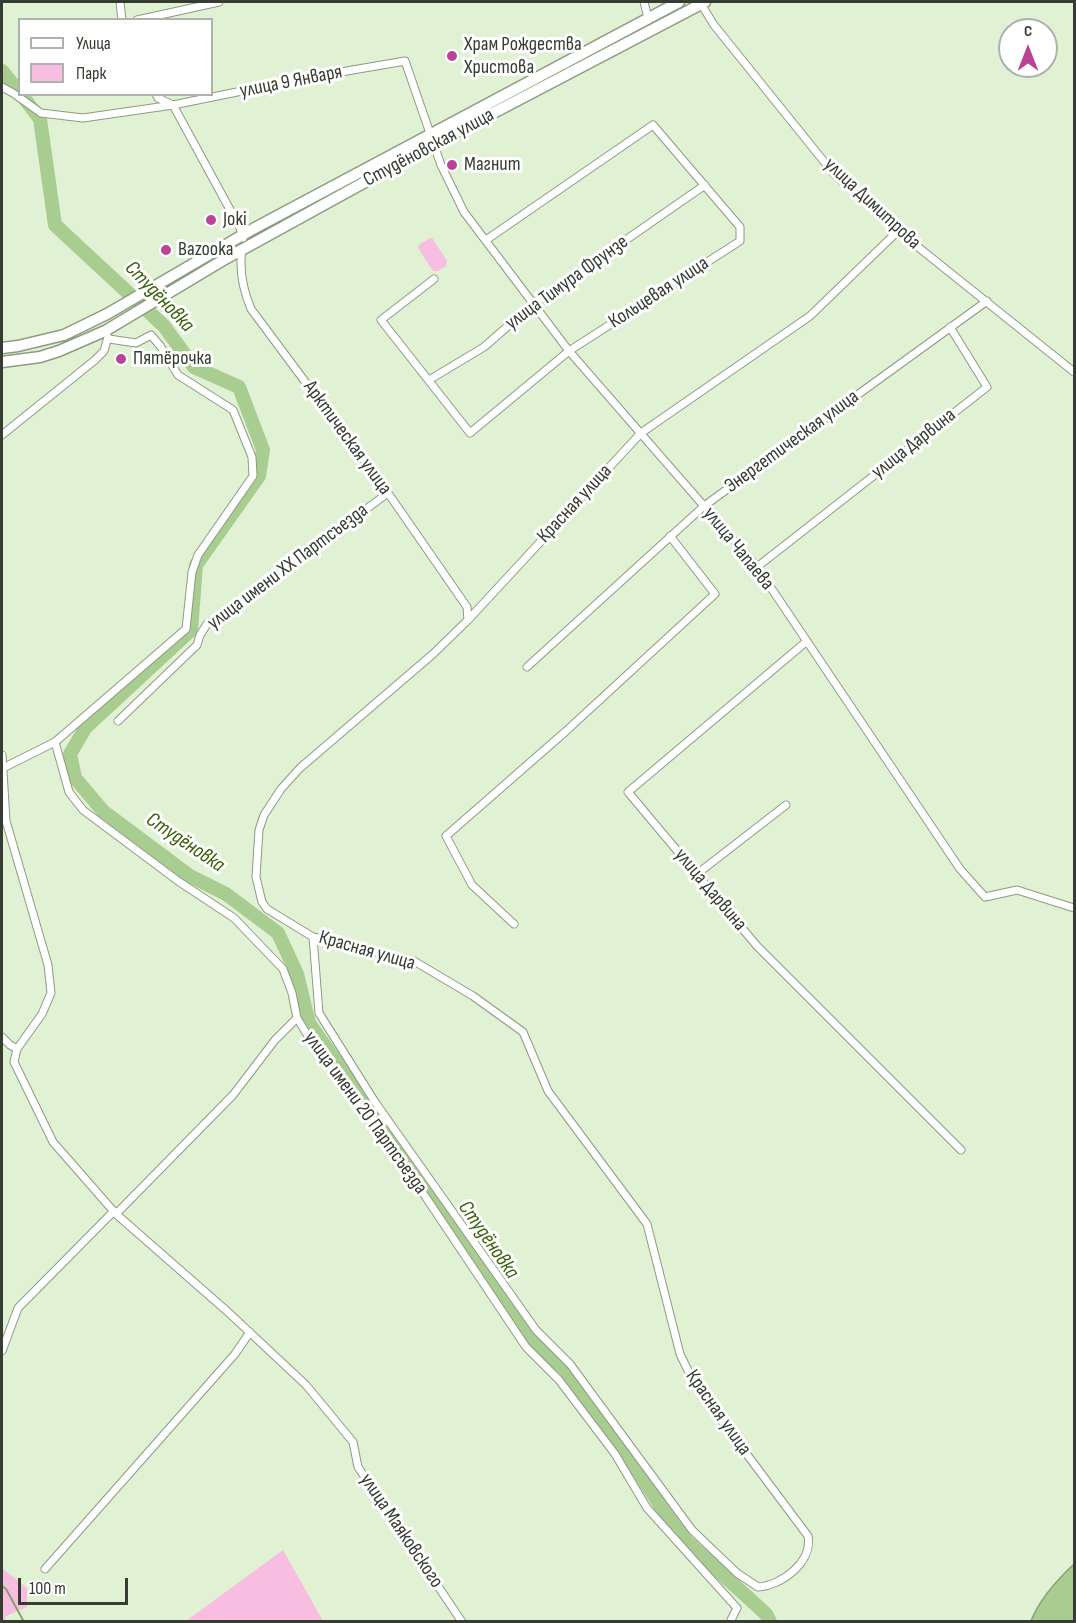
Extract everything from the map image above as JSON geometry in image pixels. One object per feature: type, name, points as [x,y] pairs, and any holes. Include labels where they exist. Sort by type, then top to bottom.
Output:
[{"type":"main road","name":"Студёновская улица","points":[[109,332],[225,259],[432,139],[679,2]]},
{"type":"main road","name":"Студёновская улица","points":[[2,348],[64,335],[107,314],[253,228],[703,3]]},
{"type":"main road","points":[[253,228],[249,235],[251,238],[260,240]]},
{"type":"main road","points":[[218,249],[226,248],[228,252],[225,259]]},
{"type":"main road","points":[[2,362],[40,357],[109,332]]},
{"type":"street","points":[[120,2],[122,18]]},
{"type":"street","points":[[146,18],[219,2]]},
{"type":"street","points":[[644,2],[648,18]]},
{"type":"street","name":"улица Димитрова","points":[[703,3],[714,25],[834,174],[898,231],[1074,372]]},
{"type":"street","name":"улица 9 Января","points":[[18,96],[41,113],[83,118],[173,105],[405,61],[432,139]]},
{"type":"street","name":"улица 9 Января","points":[[2,87],[18,96]]},
{"type":"street","points":[[157,96],[158,99],[173,105],[243,235]]},
{"type":"street","name":"Кольцевая улица","points":[[434,279],[381,320],[470,433],[569,351],[740,241],[740,227],[653,125],[486,240]]},
{"type":"street","name":"улица Чапаева","points":[[432,139],[464,212],[569,351],[757,567],[960,869],[985,897],[1017,890],[1074,908]]},
{"type":"street","name":"улица Тимура Фрунзе","points":[[429,380],[484,347],[532,305],[705,185]]},
{"type":"street","name":"Красная улица","points":[[806,1556],[810,1544],[808,1536],[695,1385],[680,1354],[646,1224],[548,1090],[523,1032],[472,996],[414,961],[313,937],[267,909],[262,902],[256,877],[256,861],[259,830],[264,815],[281,789],[300,768],[433,654],[468,620],[641,433],[810,316],[898,231]]},
{"type":"street","name":"Арктическая улица","points":[[243,235],[244,292],[251,309],[388,493],[467,607],[468,620]]},
{"type":"street","name":"Энергетическая улица","points":[[527,667],[704,506],[987,301]]},
{"type":"street","name":"улица Дарвина","points":[[757,567],[987,387],[950,327]]},
{"type":"street","points":[[2,435],[95,360],[104,351],[109,332]]},
{"type":"street","name":"улица имени ХХ Партсъезда","points":[[55,742],[186,629],[192,572],[198,555],[253,476],[252,457],[232,410],[178,375],[151,335],[136,343],[109,332]]},
{"type":"street","name":"улица имени ХХ Партсъезда","points":[[118,720],[197,645],[207,624],[262,589],[293,562],[388,493]]},
{"type":"street","points":[[514,924],[472,885],[446,836],[565,732],[715,594],[670,536]]},
{"type":"street","name":"улица Дарвина","points":[[807,641],[628,792],[757,946],[961,1150]]},
{"type":"street","points":[[3,768],[55,742]]},
{"type":"street","name":"улица имени 20 Партсъезда","points":[[55,742],[69,792],[83,810],[178,881],[234,918],[283,969],[292,993],[297,1018],[316,1049],[425,1196],[526,1347],[559,1380],[608,1445],[647,1508],[737,1608],[730,1622]]},
{"type":"street","points":[[2,755],[6,821],[48,966],[51,993],[42,1014],[17,1048],[2,1037]]},
{"type":"street","points":[[697,874],[786,805]]},
{"type":"street","name":"улица имени 20 Партсъезда","points":[[313,937],[319,1013],[375,1101],[536,1330],[570,1364],[692,1530],[737,1573],[758,1587],[772,1584],[782,1578],[799,1565],[806,1556]]},
{"type":"street","points":[[2,1352],[18,1308],[233,1095],[275,1040],[297,1018]]},
{"type":"street","name":"улица Маяковского","points":[[17,1048],[14,1062],[53,1142],[115,1212],[306,1385],[353,1442],[358,1467],[462,1622]]},
{"type":"street","points":[[45,1569],[235,1354],[250,1332]]},
{"type":"green space","points":[[430,238],[433,239],[447,261],[446,266],[438,271],[433,271],[418,248]]},
{"type":"green space","points":[[283,1550],[323,1621],[186,1621]]},
{"type":"green space","points":[[2,1568],[27,1588],[27,1607],[6,1616],[5,1621],[2,1621]]},
{"type":"shaded area","points":[[1074,1564],[1074,1621],[1031,1621],[1050,1590]]},
{"type":"waterway","name":"Студёновка","points":[[2,71],[18,91]]},
{"type":"waterway","name":"Студёновка","points":[[24,98],[40,119],[55,225],[164,326],[194,367],[239,387],[263,450],[259,476],[196,565],[191,630],[86,727],[70,754],[75,778],[103,811],[190,876],[226,894],[278,933],[297,974],[309,1023],[534,1343],[564,1368],[687,1542],[766,1614],[770,1622]]},
{"type":"waterway","points":[[2,1586],[6,1589],[24,1622]]},
{"type":"place","name":"Храм Рождества Христова","points":[[452,56]]},
{"type":"place","name":"Магнит","points":[[452,165]]},
{"type":"place","name":"Joki","points":[[211,220]]},
{"type":"place","name":"Bazooka","points":[[166,250]]},
{"type":"place","name":"Пятёрочка","points":[[121,359]]}]
